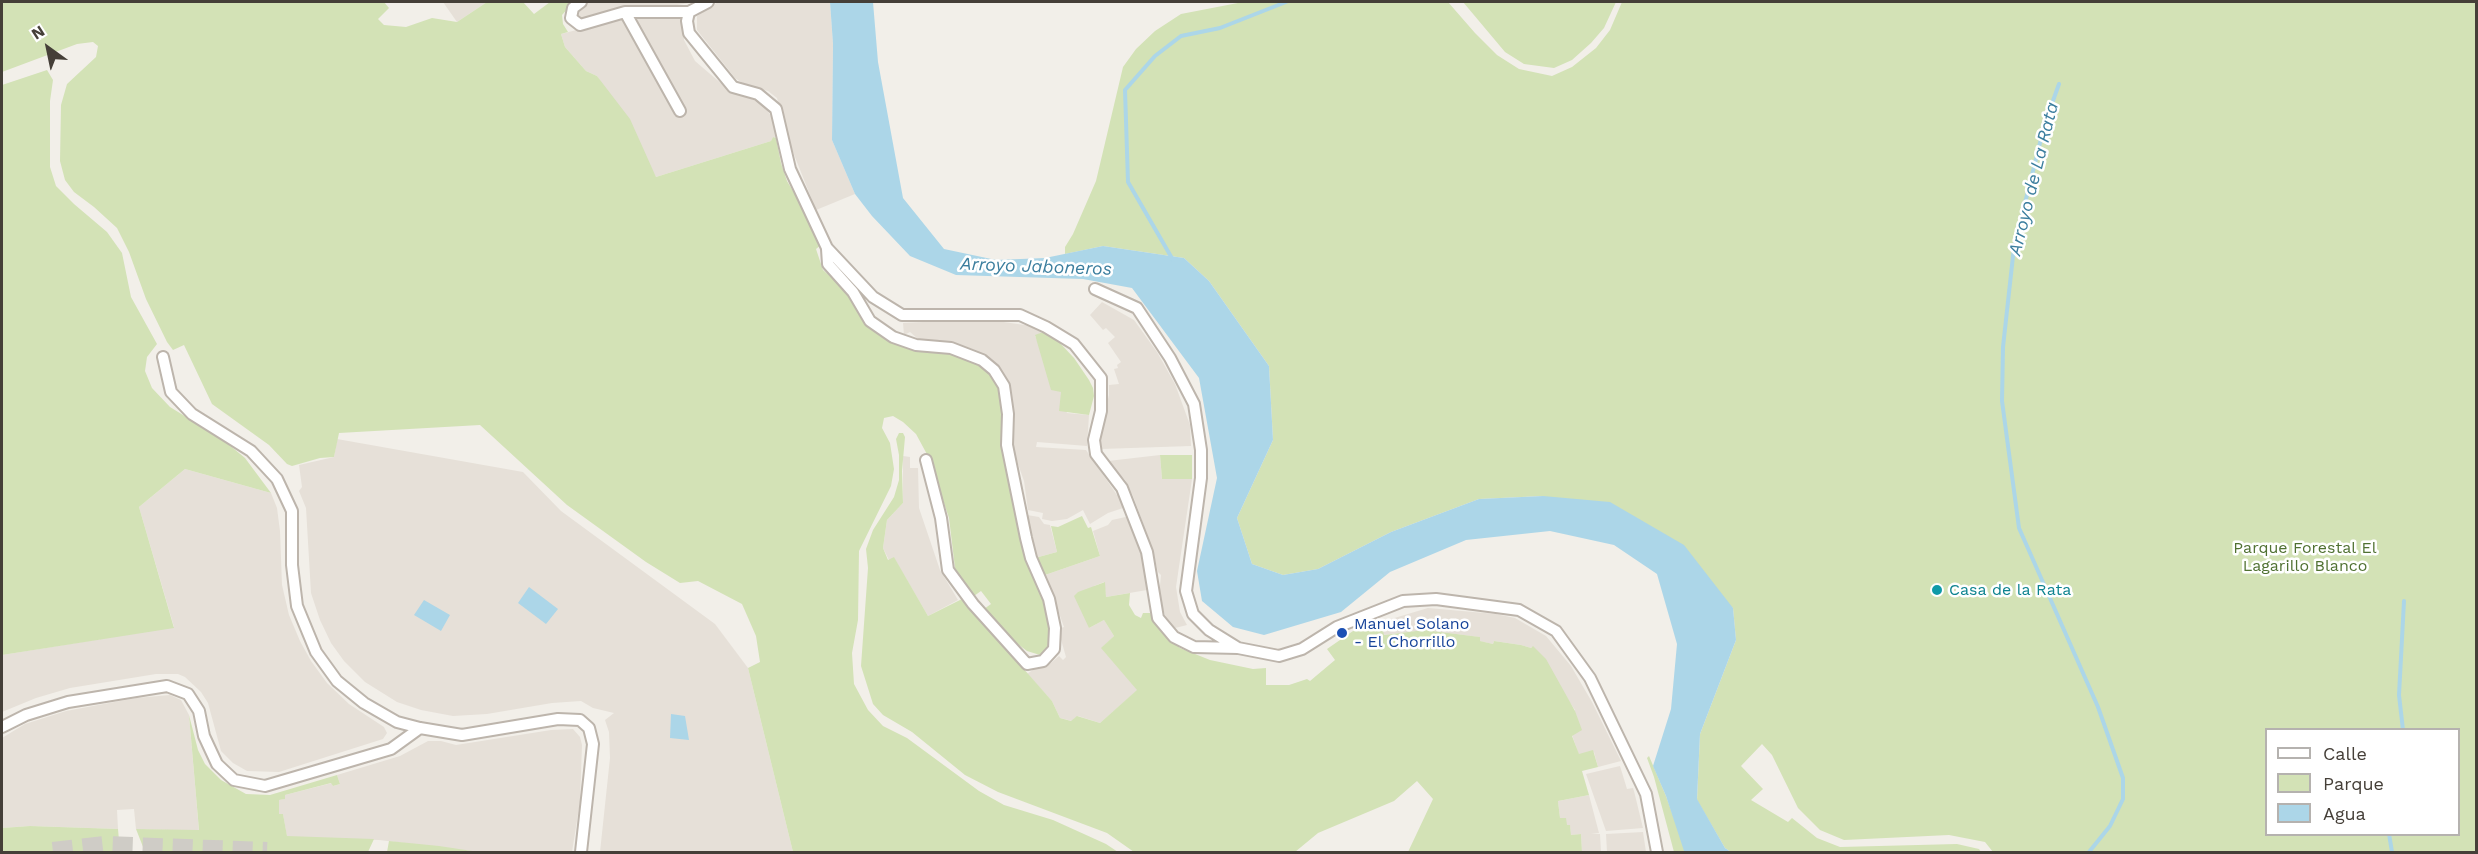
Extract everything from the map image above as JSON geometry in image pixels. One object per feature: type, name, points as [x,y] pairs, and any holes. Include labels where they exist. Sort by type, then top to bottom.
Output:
[{"type":"street","points":[[582,2],[573,8],[571,18],[580,25],[625,12],[689,12],[708,2]]},
{"type":"street","points":[[625,12],[680,111]]},
{"type":"street","points":[[689,12],[687,21],[689,33],[733,87],[758,94],[776,109],[790,169],[827,248],[873,297],[902,315],[1020,315],[1074,344],[1101,378],[1101,411],[1094,440],[1096,454],[1122,488],[1147,552],[1158,618],[1174,637],[1194,647],[1238,648],[1279,656],[1302,649],[1337,627],[1403,601],[1436,599],[1519,610],[1556,631],[1590,678],[1646,794],[1657,852]]},
{"type":"street","points":[[827,248],[828,264],[853,291],[870,321],[893,337],[916,345],[951,348],[982,360],[994,370],[1004,386],[1008,414],[1008,445],[1026,538],[1031,558],[1049,599],[1055,628],[1054,649],[1043,661],[1027,664],[973,604],[948,570],[941,518],[926,460]]},
{"type":"street","points":[[1095,289],[1137,308],[1170,358],[1194,404],[1201,450],[1201,478],[1186,591],[1193,614],[1209,630],[1238,648]]},
{"type":"street","points":[[163,357],[171,392],[192,414],[251,452],[277,479],[292,511],[292,565],[297,606],[316,652],[337,681],[364,703],[397,722],[420,728],[462,735],[558,719],[580,720],[589,728],[593,744],[581,852]]},
{"type":"street","points":[[2,727],[26,715],[68,702],[167,686],[188,694],[199,711],[204,735],[217,764],[234,780],[265,786],[391,749],[420,728]]},
{"type":"shaded area","points":[[443,2],[487,2],[457,22]]},
{"type":"shaded area","points":[[589,2],[696,2],[671,6],[631,6],[600,13],[588,20],[578,18],[576,11]]},
{"type":"shaded area","points":[[718,2],[830,2],[833,44],[832,140],[855,194],[816,210],[793,152],[777,98],[768,91],[744,84],[735,78],[697,30],[697,16]]},
{"type":"shaded area","points":[[681,17],[684,24],[684,40],[695,61],[730,91],[760,102],[775,123],[776,138],[773,137],[771,141],[656,177],[597,76],[586,71],[565,47],[561,34],[623,18]]},
{"type":"shaded area","points":[[1102,302],[1134,320],[1157,352],[1175,384],[1190,425],[1191,446],[1101,449],[1101,429],[1109,385],[1119,384],[1114,369],[1118,368],[1117,365],[1121,362],[1108,343],[1115,337],[1106,328],[1103,330],[1090,315]]},
{"type":"shaded area","points":[[982,319],[1032,326],[1043,332],[1035,336],[1061,392],[1067,413],[1089,415],[1087,446],[1037,442],[1036,447],[1086,450],[1117,495],[1120,494],[1126,507],[1108,513],[1090,524],[1083,510],[1067,519],[1052,521],[1042,519],[1043,513],[1028,510],[1024,481],[1012,447],[1013,412],[1010,391],[995,362],[960,345],[918,339],[910,332],[904,335],[903,323]]},
{"type":"shaded area","points":[[337,439],[523,472],[561,511],[715,624],[748,668],[793,852],[600,852],[610,758],[609,732],[605,720],[614,713],[593,708],[581,701],[552,703],[487,714],[453,716],[421,710],[397,702],[365,682],[344,661],[331,643],[320,620],[311,593],[306,508],[299,491],[302,487],[299,465],[334,457]]},
{"type":"shaded area","points":[[1160,455],[1162,479],[1192,479],[1176,587],[1180,612],[1187,625],[1175,628],[1166,618],[1159,596],[1161,575],[1158,572],[1133,496],[1125,480],[1108,461]]},
{"type":"shaded area","points":[[903,456],[910,457],[910,468],[918,468],[919,508],[940,570],[958,600],[928,616],[894,558],[889,560],[883,548],[887,520],[903,503]]},
{"type":"shaded area","points":[[185,469],[271,493],[277,508],[280,531],[282,585],[289,615],[300,641],[327,683],[349,704],[384,727],[387,733],[383,739],[279,772],[247,771],[233,763],[221,751],[208,703],[201,692],[185,677],[178,674],[156,674],[70,688],[36,698],[2,712],[2,655],[174,627],[139,507]]},
{"type":"shaded area","points":[[1027,515],[1039,517],[1044,524],[1050,525],[1057,552],[1035,558]]},
{"type":"shaded area","points":[[1130,516],[1142,558],[1147,590],[1106,597],[1104,582],[1094,586],[1089,628],[1104,620],[1114,636],[1102,648],[1138,690],[1100,723],[1078,716],[1072,721],[1060,718],[1052,701],[1027,674],[1037,667],[1051,663],[1059,656],[1063,660],[1066,657],[1058,629],[1064,627],[1045,575],[1100,556],[1093,531],[1108,525],[1112,520]]},
{"type":"shaded area","points":[[1428,608],[1496,614],[1515,618],[1546,636],[1571,666],[1592,702],[1621,761],[1598,767],[1594,752],[1579,755],[1572,735],[1575,710],[1532,647],[1494,641],[1493,644],[1479,641],[1479,637],[1424,630],[1383,635],[1381,622]]},
{"type":"shaded area","points":[[170,695],[181,700],[189,715],[199,831],[136,829],[134,809],[117,810],[118,829],[30,826],[2,828],[2,738],[25,724],[66,711],[136,698]]},
{"type":"shaded area","points":[[573,729],[580,737],[582,745],[580,802],[572,852],[479,852],[379,840],[287,837],[283,814],[279,814],[279,800],[284,799],[285,795],[332,783],[333,786],[340,784],[337,775],[400,756],[428,741],[441,741],[456,745],[551,730]]},
{"type":"shaded area","points":[[1620,766],[1627,789],[1633,788],[1643,828],[1606,831],[1586,774]]},
{"type":"shaded area","points":[[1589,795],[1599,833],[1591,834],[1600,834],[1601,852],[1582,852],[1581,834],[1571,835],[1570,826],[1567,826],[1560,818],[1558,801]]},
{"type":"shaded area","points":[[1643,832],[1646,852],[1607,852],[1606,834]]},
{"type":"green space","points":[[2,2],[384,2],[389,8],[378,19],[384,25],[406,27],[432,18],[457,22],[487,2],[523,2],[534,14],[550,2],[574,2],[562,15],[563,24],[568,32],[561,34],[565,47],[586,71],[597,76],[630,119],[656,177],[771,141],[773,137],[776,138],[787,181],[805,211],[821,245],[816,249],[823,270],[848,292],[874,330],[983,364],[996,381],[1004,404],[1003,446],[1047,598],[1051,638],[1048,649],[1040,655],[1027,651],[1007,636],[984,609],[991,604],[981,591],[974,596],[966,585],[955,568],[949,518],[929,458],[916,434],[903,422],[893,416],[884,418],[882,428],[890,443],[894,469],[891,486],[859,551],[858,620],[852,653],[854,684],[868,710],[883,726],[907,738],[979,791],[1004,805],[1053,820],[1106,844],[1118,852],[793,852],[748,668],[760,662],[756,636],[742,604],[698,581],[680,583],[646,562],[567,505],[480,425],[339,433],[334,457],[320,458],[292,466],[287,464],[269,445],[212,404],[184,345],[173,350],[167,342],[146,299],[129,252],[117,228],[74,192],[65,180],[60,161],[61,105],[67,84],[96,57],[98,46],[93,42],[77,44],[2,72]]},
{"type":"green space","name":"Parque Forestal El Lagarillo Blanco","points":[[1243,2],[1448,2],[1497,55],[1519,69],[1552,76],[1572,67],[1596,48],[1610,30],[1622,2],[2476,2],[2476,852],[1993,852],[1985,842],[1949,835],[1844,840],[1820,830],[1798,808],[1772,755],[1762,744],[1741,766],[1763,789],[1751,800],[1788,822],[1792,818],[1817,838],[1840,847],[1957,844],[1979,849],[1981,852],[1731,852],[1725,848],[1697,800],[1700,734],[1736,640],[1733,608],[1543,496],[1479,499],[1391,532],[1318,569],[1283,575],[1252,564],[1237,518],[1273,440],[1269,366],[1209,281],[1184,258],[1103,246],[1065,254],[1065,247],[1096,181],[1123,67],[1136,49],[1155,31],[1181,14]]},
{"type":"green space","points":[[1463,2],[1616,2],[1604,28],[1591,43],[1572,60],[1554,68],[1524,64],[1505,52]]},
{"type":"green space","points":[[47,70],[53,80],[50,101],[50,167],[56,186],[107,232],[122,253],[131,297],[157,344],[147,357],[145,371],[152,388],[170,407],[222,439],[245,458],[271,493],[185,469],[139,507],[174,628],[2,655],[2,85]]},
{"type":"green space","points":[[1043,332],[1059,342],[1074,358],[1089,380],[1094,396],[1089,415],[1059,411],[1061,392],[1051,390],[1035,335]]},
{"type":"green space","points":[[899,433],[903,433],[905,437],[902,471],[903,503],[887,520],[883,548],[888,560],[894,557],[928,616],[962,599],[1052,701],[1060,718],[1071,721],[1077,716],[1100,723],[1137,690],[1101,648],[1114,636],[1104,620],[1089,628],[1074,596],[1078,592],[1105,582],[1106,597],[1130,593],[1129,605],[1135,615],[1141,618],[1143,613],[1150,613],[1159,629],[1180,648],[1210,660],[1253,669],[1266,668],[1266,685],[1289,685],[1307,679],[1310,681],[1335,660],[1327,649],[1353,631],[1381,622],[1384,635],[1424,630],[1480,637],[1480,641],[1493,644],[1494,641],[1531,648],[1533,646],[1546,659],[1575,711],[1582,730],[1572,736],[1579,754],[1593,750],[1598,767],[1582,771],[1589,795],[1558,801],[1560,818],[1566,818],[1567,825],[1570,825],[1571,835],[1581,834],[1582,852],[1408,852],[1433,799],[1417,781],[1394,801],[1318,833],[1295,852],[1134,852],[1107,833],[998,792],[965,775],[912,732],[883,715],[873,704],[861,666],[868,568],[866,549],[873,530],[894,497],[899,480],[899,455],[896,439]]},
{"type":"green space","points":[[1160,455],[1192,455],[1192,479],[1162,479]]},
{"type":"green space","points":[[1082,516],[1088,528],[1091,527],[1100,556],[1045,575],[1035,558],[1057,552],[1051,526],[1058,527]]},
{"type":"green space","points":[[189,715],[198,750],[205,764],[221,780],[246,794],[270,795],[337,775],[340,784],[333,786],[331,783],[285,795],[285,799],[279,800],[279,814],[283,814],[287,836],[374,839],[368,852],[145,852],[136,829],[199,830]]},
{"type":"green space","points":[[1649,756],[1686,852],[1674,852],[1647,758]]},
{"type":"green space","points":[[30,826],[118,829],[120,852],[2,852],[2,828]]},
{"type":"green space","points":[[389,841],[439,846],[479,852],[387,852]]},
{"type":"water","name":"Arroyo Jaboneros","points":[[830,2],[873,2],[878,62],[903,198],[944,249],[996,260],[1045,258],[1103,246],[1184,258],[1209,281],[1269,366],[1273,440],[1237,518],[1252,564],[1283,575],[1318,569],[1391,532],[1479,499],[1543,496],[1610,502],[1684,545],[1733,608],[1736,640],[1700,734],[1697,799],[1725,848],[1731,852],[1684,851],[1666,796],[1653,766],[1671,709],[1677,644],[1657,574],[1614,545],[1550,531],[1466,540],[1390,572],[1341,612],[1264,635],[1233,627],[1202,601],[1197,571],[1217,478],[1199,378],[1132,288],[1083,279],[956,275],[910,256],[872,216],[855,194],[832,140],[833,44]]},
{"type":"water","points":[[529,587],[558,609],[546,624],[518,603]]},
{"type":"water","points":[[424,600],[450,615],[441,631],[414,615]]},
{"type":"water","points":[[671,714],[685,716],[689,740],[670,738]]},
{"type":"waterway","points":[[1173,260],[1128,182],[1125,90],[1155,56],[1181,36],[1220,28],[1286,2]]},
{"type":"waterway","name":"Arroyo de La Rata","points":[[2059,84],[2045,123],[2014,247],[2003,347],[2002,401],[2019,528],[2098,707],[2123,778],[2123,799],[2110,826],[2089,852]]},
{"type":"waterway","points":[[2403,728],[2399,695],[2404,601]]},
{"type":"waterway","points":[[2389,836],[2392,852]]},
{"type":"tunnel","points":[[53,852],[104,846],[267,852]]},
{"type":"place","name":"Casa de la Rata","points":[[1937,590]]},
{"type":"place","name":"Manuel Solano - El Chorrillo","points":[[1342,633]]}]
